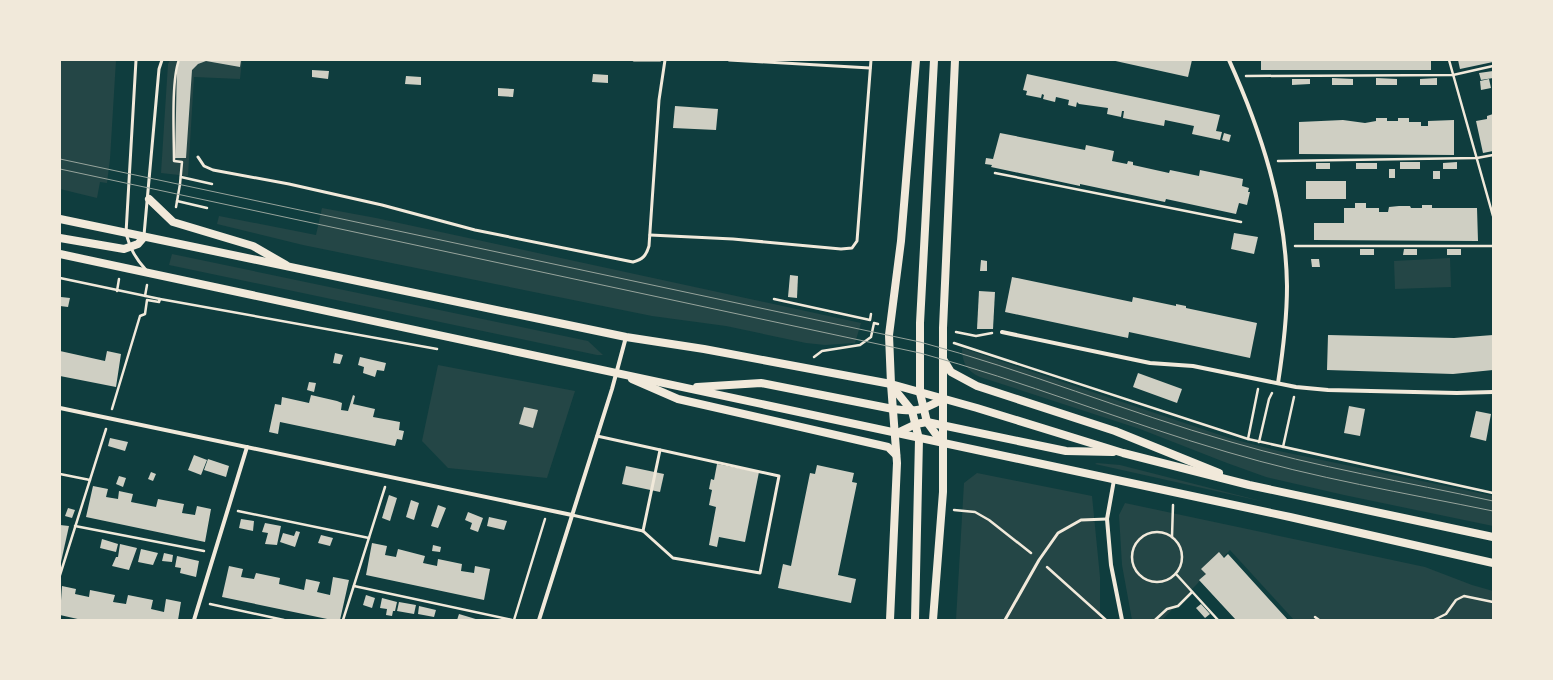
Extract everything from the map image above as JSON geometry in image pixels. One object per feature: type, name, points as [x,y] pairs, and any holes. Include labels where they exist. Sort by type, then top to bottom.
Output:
[{"type":"main road","points":[[890,620],[896,455],[891,384],[890,327],[901,241],[916,60]]},
{"type":"main road","points":[[934,60],[920,323],[920,393],[927,422],[943,444]]},
{"type":"main road","points":[[934,620],[943,498],[943,328],[955,60]]},
{"type":"main road","points":[[149,198],[173,222],[253,246],[294,269]]},
{"type":"main road","points":[[60,219],[626,337],[704,349],[891,384],[977,408],[1123,453],[1249,485],[1493,537]]},
{"type":"main road","points":[[60,238],[124,249],[138,244],[144,237]]},
{"type":"main road","points":[[60,254],[616,373],[688,387],[895,434],[1290,517],[1493,563]]},
{"type":"main road","points":[[943,359],[951,372],[977,386],[1115,431],[1249,485]]},
{"type":"main road","points":[[616,373],[678,399],[888,447],[896,455]]},
{"type":"main road","points":[[688,387],[761,383],[893,410],[912,411],[923,410],[943,399]]},
{"type":"main road","points":[[891,384],[912,411],[919,439],[915,620]]},
{"type":"main road","points":[[895,434],[916,424],[927,422],[1066,451],[1123,453]]},
{"type":"street","points":[[1229,60],[1268,162],[1281,219],[1285,246],[1287,286],[1285,334],[1278,383]]},
{"type":"street","points":[[1002,332],[1150,363],[1193,366],[1296,387],[1328,390],[1457,393],[1493,392]]},
{"type":"street","points":[[538,620],[597,436],[626,337]]},
{"type":"street","points":[[60,408],[572,515]]},
{"type":"street","points":[[194,620],[248,447]]},
{"type":"street","points":[[1114,480],[1107,519],[1111,566],[1122,620]]},
{"type":"lane","points":[[136,60],[126,233],[130,248],[138,261],[149,272]]},
{"type":"lane","points":[[144,237],[149,198],[159,69],[162,60]]},
{"type":"lane","points":[[634,60],[660,60]]},
{"type":"lane","points":[[198,157],[204,166],[214,170],[289,184],[382,205],[475,230],[633,262],[640,260],[646,255],[650,235],[659,100],[665,60]]},
{"type":"lane","points":[[729,60],[870,68]]},
{"type":"lane","points":[[650,235],[733,239],[841,249],[852,248],[857,242],[871,60]]},
{"type":"lane","points":[[572,515],[643,530],[673,558],[760,573],[779,476],[597,436]]},
{"type":"lane","points":[[643,530],[660,450]]},
{"type":"lane","points":[[1005,620],[1039,560],[1058,534],[1081,520],[1107,519]]},
{"type":"path","points":[[173,222],[181,177],[182,162],[174,161],[176,75],[179,60]]},
{"type":"path","points":[[1450,60],[1493,216]]},
{"type":"path","points":[[1236,76],[1453,75],[1493,66]]},
{"type":"path","points":[[1268,162],[1477,158],[1493,155]]},
{"type":"path","points":[[994,173],[1241,222]]},
{"type":"path","points":[[181,177],[212,184]]},
{"type":"path","points":[[177,201],[207,208]]},
{"type":"path","points":[[1285,246],[1493,246]]},
{"type":"path","points":[[60,278],[160,300],[441,350]]},
{"type":"path","points":[[774,299],[870,320],[874,323],[890,327]]},
{"type":"path","points":[[60,575],[140,316],[145,314],[147,300],[159,302],[160,300]]},
{"type":"path","points":[[870,320],[871,314]]},
{"type":"path","points":[[800,367],[822,351],[860,345],[871,337],[874,323]]},
{"type":"path","points":[[943,328],[976,336],[1002,332]]},
{"type":"path","points":[[943,339],[1248,439],[1493,493]]},
{"type":"path","points":[[1248,439],[1260,379]]},
{"type":"path","points":[[1259,442],[1269,399],[1278,383]]},
{"type":"path","points":[[1283,447],[1296,387]]},
{"type":"path","points":[[60,474],[90,480]]},
{"type":"path","points":[[343,620],[388,477]]},
{"type":"path","points":[[1172,493],[1172,537]]},
{"type":"path","points":[[228,509],[369,538]]},
{"type":"path","points":[[354,586],[513,620],[548,510]]},
{"type":"path","points":[[75,526],[214,553]]},
{"type":"path","points":[[1158,532],[1172,537],[1178,542],[1183,557],[1176,574],[1165,582],[1149,581],[1136,572],[1132,557],[1133,549],[1142,536],[1158,532]]},
{"type":"path","points":[[1176,574],[1217,620]]},
{"type":"path","points":[[1155,620],[1167,609],[1178,606],[1192,592]]},
{"type":"path","points":[[1434,620],[1446,614],[1456,600],[1464,596],[1493,602]]},
{"type":"path","points":[[199,602],[284,620]]},
{"type":"path","points":[[1315,617],[1319,620]]},
{"type":"shaded area","points":[[60,60],[116,60],[110,159],[107,183],[100,182],[97,198],[60,189]]},
{"type":"shaded area","points":[[170,60],[242,60],[240,79],[194,77],[188,176],[161,173],[168,64]]},
{"type":"shaded area","points":[[322,208],[376,218],[861,323],[855,343],[825,345],[806,343],[726,326],[652,316],[303,245],[217,224],[219,216],[316,235]]},
{"type":"shaded area","points":[[172,254],[588,341],[603,355],[597,355],[169,265]]},
{"type":"shaded area","points":[[1450,258],[1451,287],[1395,289],[1394,261]]},
{"type":"shaded area","points":[[962,348],[1229,438],[1279,451],[1493,496],[1493,526],[1266,477],[1140,429],[980,377],[966,366]]},
{"type":"shaded area","points":[[438,365],[575,391],[547,478],[448,468],[422,441]]},
{"type":"shaded area","points":[[1095,464],[1120,465],[1265,502]]},
{"type":"shaded area","points":[[977,473],[1092,496],[1100,577],[1100,620],[956,620],[964,483]]},
{"type":"shaded area","points":[[1125,503],[1425,567],[1472,585],[1493,591],[1493,620],[1294,620],[1230,550],[1162,620],[1132,620],[1122,565],[1119,515]]},
{"type":"building","points":[[180,60],[241,60],[240,67],[206,61],[198,64],[192,70],[186,158],[175,158],[177,67]]},
{"type":"building","points":[[1111,60],[1192,60],[1188,77]]},
{"type":"building","points":[[1261,60],[1431,60],[1431,70],[1261,70]]},
{"type":"building","points":[[1458,60],[1493,60],[1493,62],[1460,69]]},
{"type":"building","points":[[312,70],[329,71],[328,79],[312,77]]},
{"type":"building","points":[[1493,71],[1493,78],[1481,80],[1479,73]]},
{"type":"building","points":[[593,74],[608,75],[608,83],[592,82]]},
{"type":"building","points":[[1027,74],[1220,115],[1216,131],[1222,132],[1220,140],[1192,134],[1194,126],[1165,120],[1164,126],[1123,118],[1124,111],[1122,111],[1121,117],[1107,114],[1108,108],[1079,104],[1077,102],[1076,107],[1068,105],[1069,100],[1056,97],[1055,102],[1043,99],[1044,95],[1042,94],[1041,98],[1026,95],[1027,91],[1023,90]]},
{"type":"building","points":[[406,76],[421,77],[421,85],[405,84]]},
{"type":"building","points":[[1332,78],[1353,79],[1353,85],[1332,85]]},
{"type":"building","points":[[1376,78],[1397,79],[1397,85],[1376,85]]},
{"type":"building","points":[[1437,78],[1437,85],[1420,85],[1420,79]]},
{"type":"building","points":[[1292,79],[1310,79],[1310,84],[1292,85]]},
{"type":"building","points":[[1489,79],[1491,88],[1481,90],[1480,81]]},
{"type":"building","points":[[498,88],[514,89],[513,97],[498,96]]},
{"type":"building","points":[[675,106],[718,109],[716,130],[673,128]]},
{"type":"building","points":[[1493,114],[1493,151],[1483,153],[1476,121],[1487,119],[1487,116]]},
{"type":"building","points":[[1376,118],[1387,118],[1387,121],[1398,121],[1398,118],[1409,118],[1409,122],[1421,122],[1421,126],[1428,126],[1428,121],[1454,120],[1454,155],[1299,154],[1299,122],[1343,120],[1365,123],[1376,121]]},
{"type":"building","points":[[1000,133],[1085,150],[1086,145],[1114,151],[1112,161],[1127,164],[1128,161],[1133,162],[1133,165],[1169,173],[1170,170],[1199,176],[1200,170],[1243,179],[1242,186],[1249,188],[1248,192],[1250,192],[1247,205],[1239,203],[1236,214],[1166,199],[1165,202],[1080,184],[1080,186],[991,167],[992,165],[985,164],[986,158],[993,159]]},
{"type":"building","points":[[1224,133],[1231,135],[1229,142],[1222,140]]},
{"type":"building","points":[[1400,162],[1420,162],[1420,169],[1400,169]]},
{"type":"building","points":[[1457,162],[1457,169],[1443,169],[1443,163]]},
{"type":"building","points":[[1316,163],[1330,163],[1330,169],[1316,169]]},
{"type":"building","points":[[1356,163],[1377,163],[1377,169],[1356,169]]},
{"type":"building","points":[[1389,169],[1395,169],[1395,178],[1389,178]]},
{"type":"building","points":[[1433,171],[1440,171],[1440,179],[1433,179]]},
{"type":"building","points":[[1306,181],[1346,181],[1346,199],[1306,199]]},
{"type":"building","points":[[1355,203],[1366,203],[1366,208],[1379,208],[1379,212],[1388,212],[1389,207],[1410,206],[1411,208],[1422,208],[1422,205],[1432,205],[1432,208],[1477,208],[1478,241],[1314,240],[1314,223],[1344,223],[1344,208],[1355,208]]},
{"type":"building","points":[[1234,233],[1258,237],[1254,254],[1231,249]]},
{"type":"building","points":[[1360,249],[1374,249],[1374,255],[1360,255]]},
{"type":"building","points":[[1404,249],[1417,249],[1417,255],[1403,255]]},
{"type":"building","points":[[1447,249],[1461,249],[1461,255],[1447,255]]},
{"type":"building","points":[[1311,259],[1319,259],[1320,267],[1312,267]]},
{"type":"building","points":[[981,260],[987,261],[987,271],[980,271]]},
{"type":"building","points":[[790,275],[798,276],[797,298],[788,297]]},
{"type":"building","points":[[1012,277],[1132,302],[1133,297],[1176,306],[1176,304],[1186,306],[1186,308],[1257,323],[1250,358],[1129,332],[1128,338],[1005,312]]},
{"type":"building","points":[[979,291],[995,292],[993,329],[977,329]]},
{"type":"building","points":[[61,297],[70,298],[68,307],[60,306]]},
{"type":"building","points":[[1328,335],[1454,338],[1493,335],[1493,370],[1453,374],[1327,370]]},
{"type":"building","points":[[60,351],[105,361],[107,351],[121,354],[116,387],[60,376]]},
{"type":"building","points":[[335,353],[343,355],[340,364],[333,363]]},
{"type":"building","points":[[360,357],[386,363],[384,371],[377,370],[375,377],[363,373],[364,367],[358,365]]},
{"type":"building","points":[[1138,373],[1182,389],[1177,403],[1133,387]]},
{"type":"building","points":[[309,382],[316,383],[314,392],[307,390]]},
{"type":"building","points":[[311,395],[342,403],[341,410],[348,411],[353,395],[355,396],[353,404],[375,409],[373,417],[400,422],[399,430],[404,431],[402,440],[397,439],[395,446],[280,422],[278,434],[269,432],[275,404],[281,405],[282,397],[309,403]]},
{"type":"building","points":[[1349,406],[1365,409],[1360,436],[1344,433]]},
{"type":"building","points":[[524,407],[538,410],[533,428],[519,424]]},
{"type":"building","points":[[1476,411],[1491,414],[1486,441],[1470,437]]},
{"type":"building","points":[[110,438],[128,442],[125,451],[108,446]]},
{"type":"building","points":[[194,455],[207,460],[201,475],[188,470]]},
{"type":"building","points":[[208,459],[229,466],[226,477],[204,470]]},
{"type":"building","points":[[717,464],[759,472],[745,542],[719,537],[717,547],[709,545],[716,507],[709,505],[712,490],[709,489],[711,479],[714,480]]},
{"type":"building","points":[[817,465],[854,473],[852,482],[857,483],[838,575],[856,579],[851,603],[778,588],[783,564],[791,566],[810,473],[815,474]]},
{"type":"building","points":[[626,466],[664,474],[660,492],[622,484]]},
{"type":"building","points":[[151,472],[156,474],[153,481],[148,479]]},
{"type":"building","points":[[119,476],[126,478],[123,487],[116,484]]},
{"type":"building","points":[[93,486],[108,489],[106,497],[118,499],[119,491],[133,494],[131,502],[156,507],[158,499],[184,504],[182,513],[195,515],[197,506],[211,509],[205,542],[86,517]]},
{"type":"building","points":[[389,495],[397,498],[390,521],[382,518]]},
{"type":"building","points":[[411,500],[419,503],[414,520],[406,517]]},
{"type":"building","points":[[438,505],[446,508],[438,528],[431,526]]},
{"type":"building","points":[[68,508],[75,510],[72,518],[65,516]]},
{"type":"building","points":[[468,512],[483,518],[478,532],[470,529],[472,523],[465,520]]},
{"type":"building","points":[[489,517],[507,521],[504,530],[487,526]]},
{"type":"building","points":[[241,519],[254,521],[253,531],[239,528]]},
{"type":"building","points":[[265,523],[281,526],[277,545],[265,544],[268,533],[262,532]]},
{"type":"building","points":[[60,525],[69,526],[61,562],[60,562]]},
{"type":"building","points":[[296,531],[300,532],[295,547],[280,542],[283,533],[294,536]]},
{"type":"building","points":[[321,535],[333,538],[330,546],[318,543]]},
{"type":"building","points":[[102,539],[118,544],[116,552],[100,548]]},
{"type":"building","points":[[372,543],[387,546],[385,555],[396,557],[398,549],[425,556],[423,563],[437,566],[438,559],[462,564],[461,571],[474,573],[475,566],[490,569],[484,600],[366,575]]},
{"type":"building","points":[[120,544],[137,548],[129,570],[112,566],[116,557],[118,557]]},
{"type":"building","points":[[433,545],[441,547],[440,552],[432,551]]},
{"type":"building","points":[[141,549],[158,553],[153,565],[138,562]]},
{"type":"building","points":[[1219,552],[1224,558],[1228,554],[1288,620],[1236,620],[1199,580],[1206,574],[1201,569]]},
{"type":"building","points":[[164,553],[173,555],[172,562],[162,561]]},
{"type":"building","points":[[177,556],[199,561],[196,577],[180,573],[181,568],[175,567]]},
{"type":"building","points":[[229,566],[243,569],[241,577],[254,579],[256,573],[280,578],[279,584],[304,590],[306,579],[320,582],[317,592],[330,595],[333,577],[349,580],[340,620],[332,620],[222,597]]},
{"type":"building","points":[[62,586],[76,589],[75,594],[89,597],[90,590],[115,595],[113,602],[126,604],[128,595],[153,600],[151,609],[164,612],[166,599],[181,602],[178,620],[82,620],[60,615]]},
{"type":"building","points":[[366,595],[375,598],[372,608],[363,605]]},
{"type":"building","points":[[382,598],[397,602],[392,616],[386,615],[387,609],[380,608]]},
{"type":"building","points":[[399,602],[416,605],[414,614],[397,611]]},
{"type":"building","points":[[1201,604],[1210,614],[1205,618],[1196,608]]},
{"type":"building","points":[[419,606],[436,610],[434,617],[418,614]]},
{"type":"building","points":[[459,614],[479,620],[457,620]]},
{"type":"tram line","points":[[60,159],[920,342],[998,365],[1153,418],[1263,451],[1328,467],[1493,501]]},
{"type":"tram line","points":[[60,169],[920,353],[997,376],[1150,428],[1227,452],[1293,470],[1493,511]]}]
